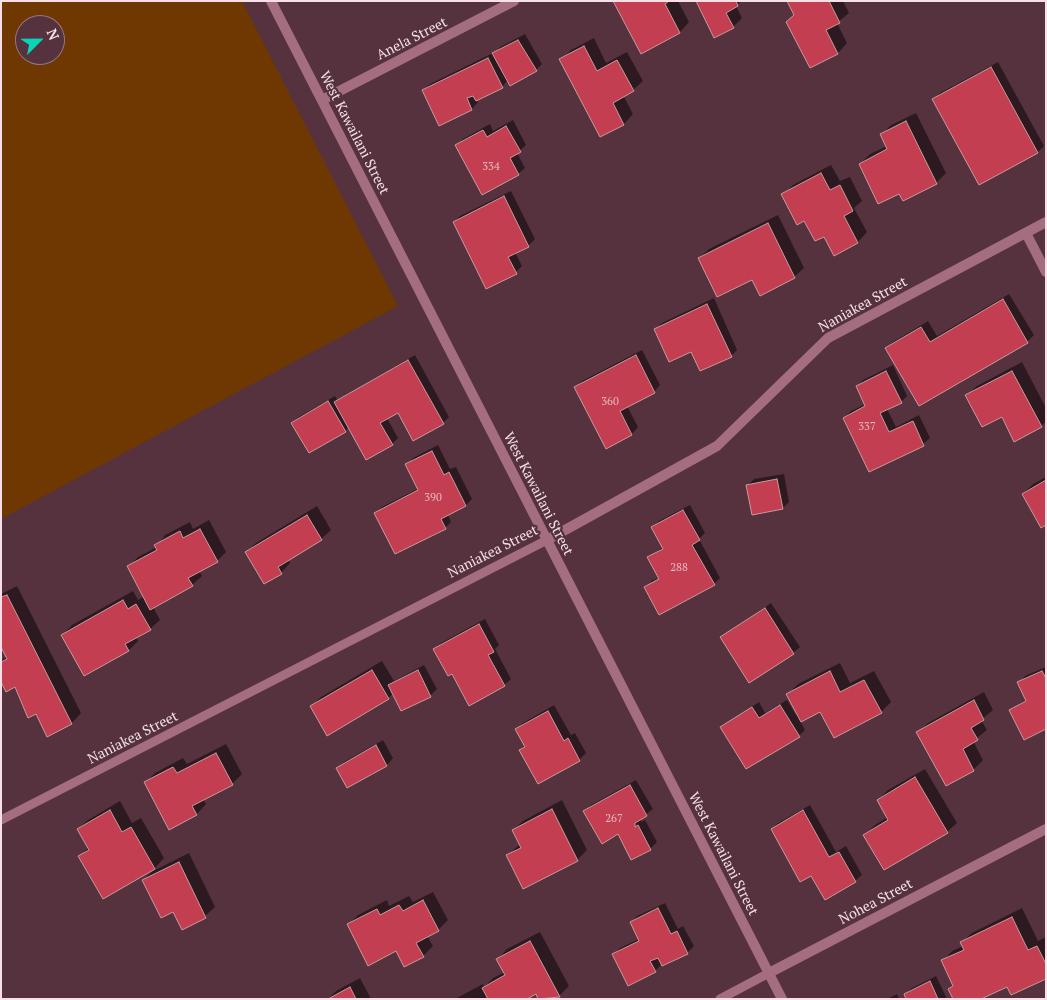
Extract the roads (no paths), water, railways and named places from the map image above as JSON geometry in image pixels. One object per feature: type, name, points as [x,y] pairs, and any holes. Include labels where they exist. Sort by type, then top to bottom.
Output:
[{"type":"street","name":"West Kawailani Street","points":[[271,1],[782,999]]},
{"type":"street","name":"Anela Street","points":[[322,100],[514,1]]},
{"type":"street","name":"Naniakea Street","points":[[546,540],[717,446],[828,338],[1046,222]]},
{"type":"street","points":[[1026,232],[1046,272]]},
{"type":"street","name":"Nohea Street","points":[[769,973],[1046,829]]},
{"type":"lane","name":"Naniakea Street","points":[[1,820],[546,540]]},
{"type":"lane","name":"Nohea Street","points":[[720,999],[769,973]]}]
